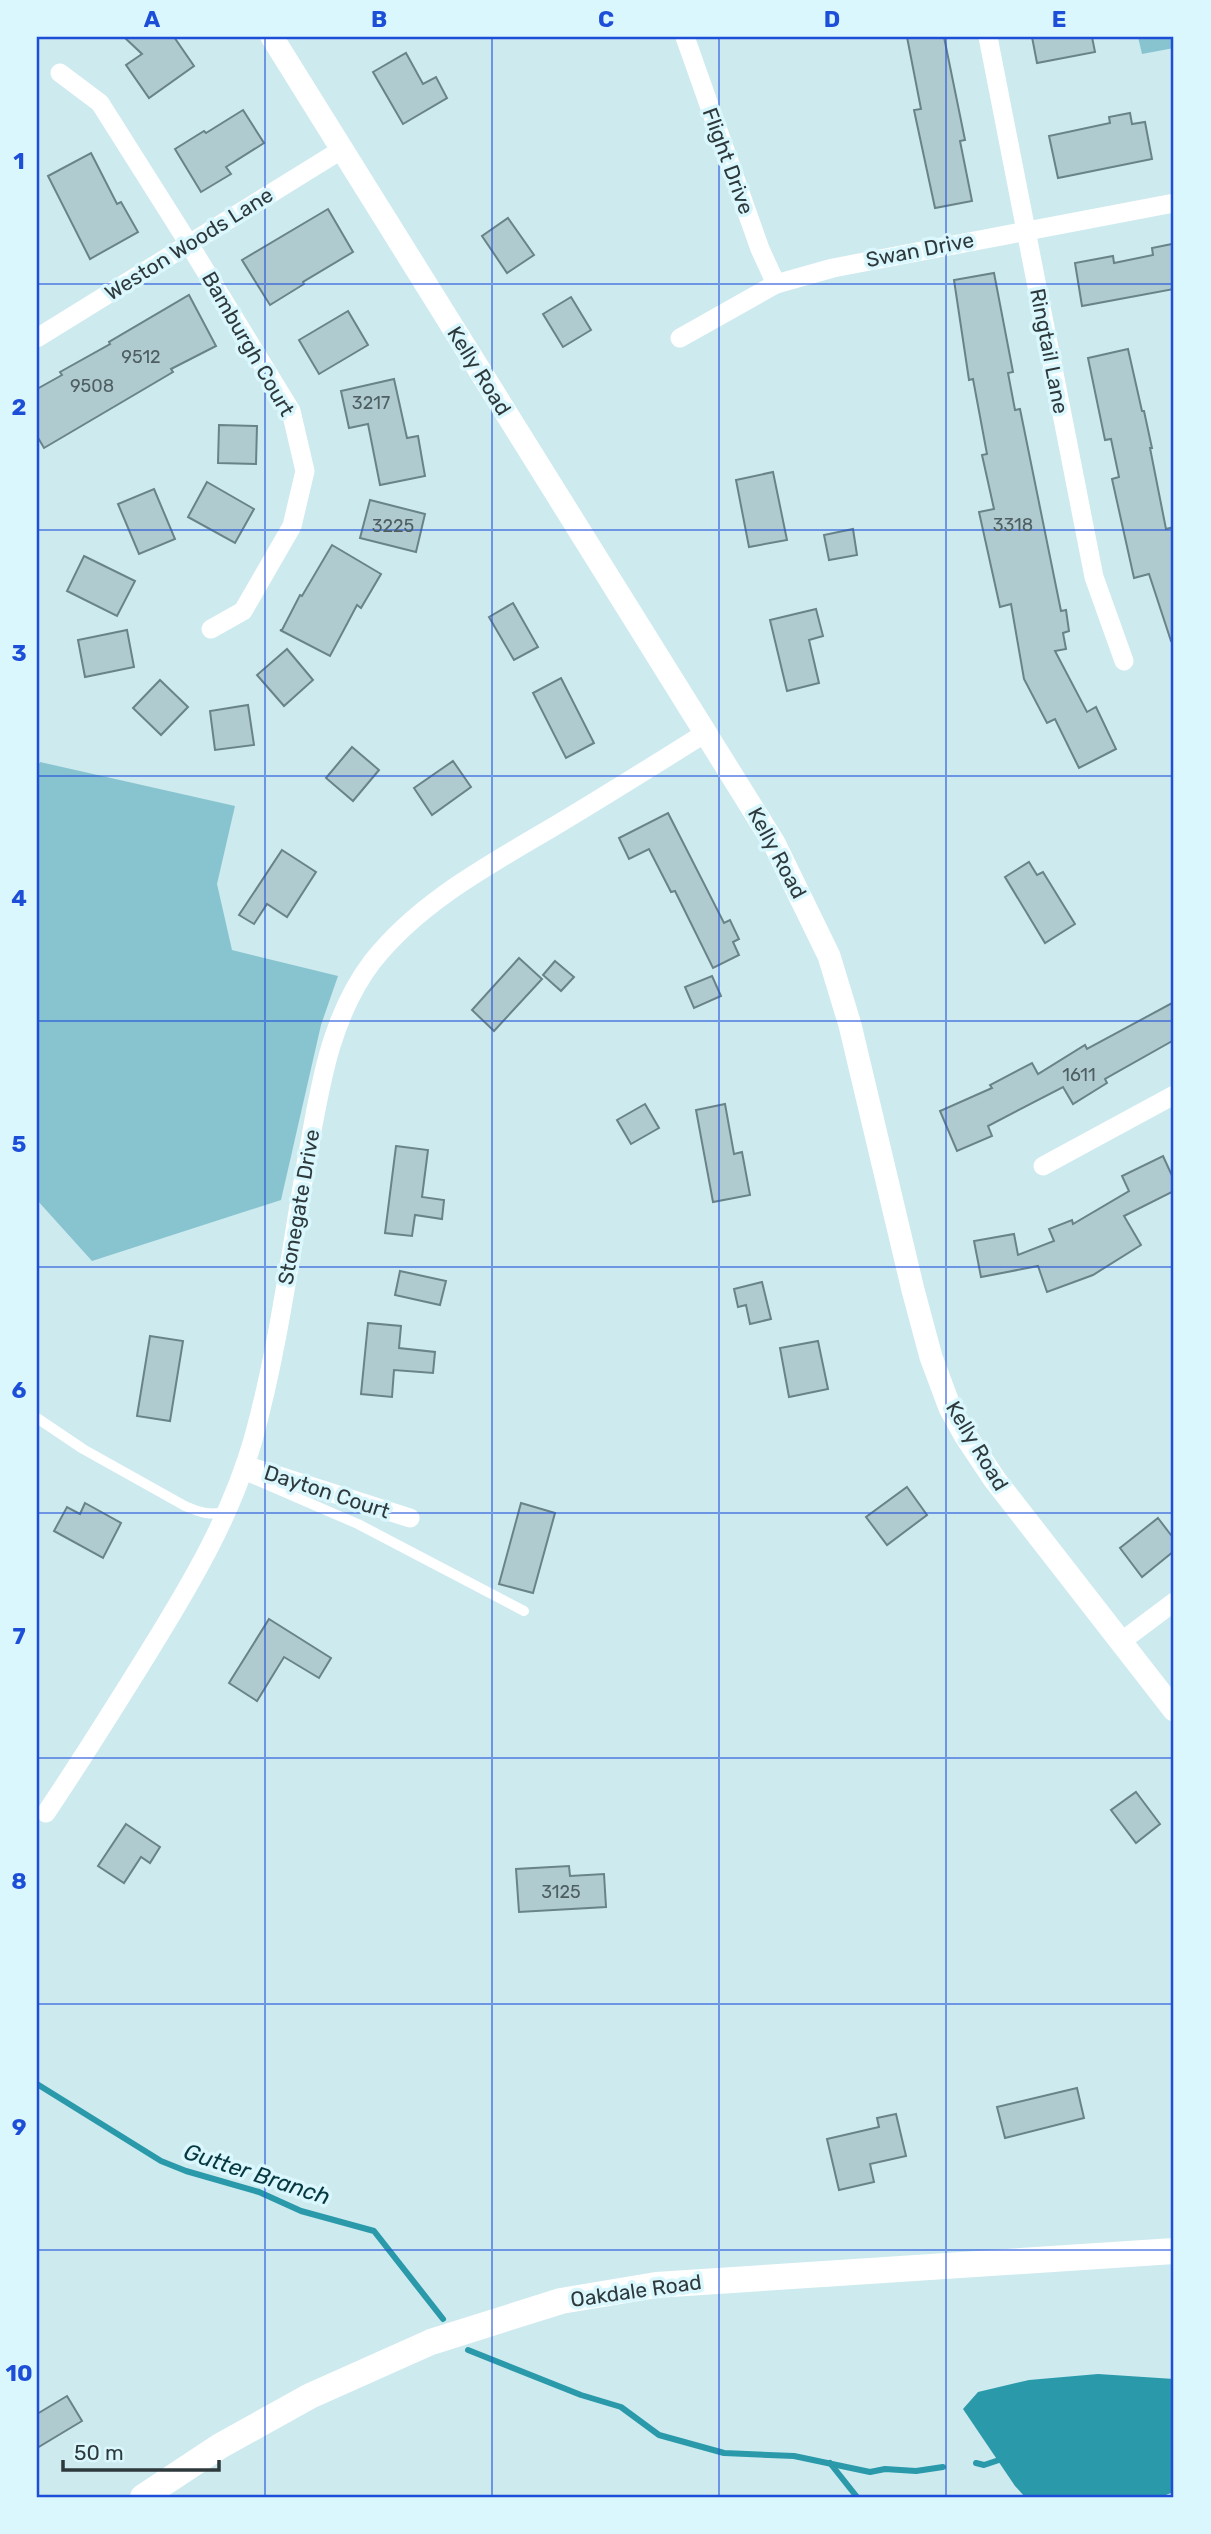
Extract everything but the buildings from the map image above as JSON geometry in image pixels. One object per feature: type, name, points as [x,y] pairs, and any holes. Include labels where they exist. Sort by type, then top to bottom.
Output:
[{"type":"main road","name":"Oakdale Road","points":[[143,2497],[220,2446],[310,2396],[432,2342],[561,2301],[656,2285],[1174,2250]]},
{"type":"street","name":"Kelly Road","points":[[272,37],[774,843],[829,956],[866,1085],[916,1301],[950,1408],[995,1480],[1174,1710]]},
{"type":"street","name":"Flight Drive","points":[[685,37],[760,249],[776,284]]},
{"type":"street","name":"Ringtail Lane","points":[[988,37],[1094,577],[1124,661]]},
{"type":"street","name":"Bamburgh Court","points":[[60,73],[100,103],[291,411],[305,471],[292,526],[243,611],[211,629]]},
{"type":"street","name":"Weston Woods Lane","points":[[37,338],[341,150]]},
{"type":"street","name":"Swan Drive","points":[[680,338],[776,284],[833,268],[1174,203]]},
{"type":"street","name":"Stonegate Drive","points":[[46,1813],[192,1583],[228,1510],[243,1470],[270,1366],[330,1045],[344,1008],[359,981],[374,960],[434,902],[707,732]]},
{"type":"street","points":[[1043,1166],[1173,1099]]},
{"type":"street","name":"Dayton Court","points":[[243,1470],[410,1518]]},
{"type":"street","points":[[1122,1642],[1174,1602]]},
{"type":"lane","points":[[37,1418],[83,1449],[193,1509],[210,1514],[228,1510]]},
{"type":"lane","points":[[243,1470],[358,1524],[524,1611]]},
{"type":"shaded area","points":[[1138,37],[1174,37],[1174,48],[1142,54]]},
{"type":"shaded area","points":[[40,762],[235,806],[217,884],[232,950],[338,976],[321,1025],[281,1200],[92,1261],[37,1200],[37,768]]},
{"type":"shaded area","points":[[1098,2374],[1174,2379],[1174,2492],[1160,2497],[1025,2497],[963,2409],[978,2392],[1029,2380]]},
{"type":"waterway","name":"Gutter Branch","points":[[37,2084],[161,2161],[259,2192],[301,2211],[374,2231],[443,2319]]},
{"type":"waterway","name":"Gutter Branch","points":[[468,2350],[581,2395],[621,2407],[659,2435],[724,2453],[794,2456],[870,2472],[885,2469],[916,2471],[943,2467]]},
{"type":"waterway","points":[[976,2463],[984,2465],[1005,2458]]},
{"type":"waterway","name":"Gutter Branch","points":[[830,2463],[857,2497]]}]
